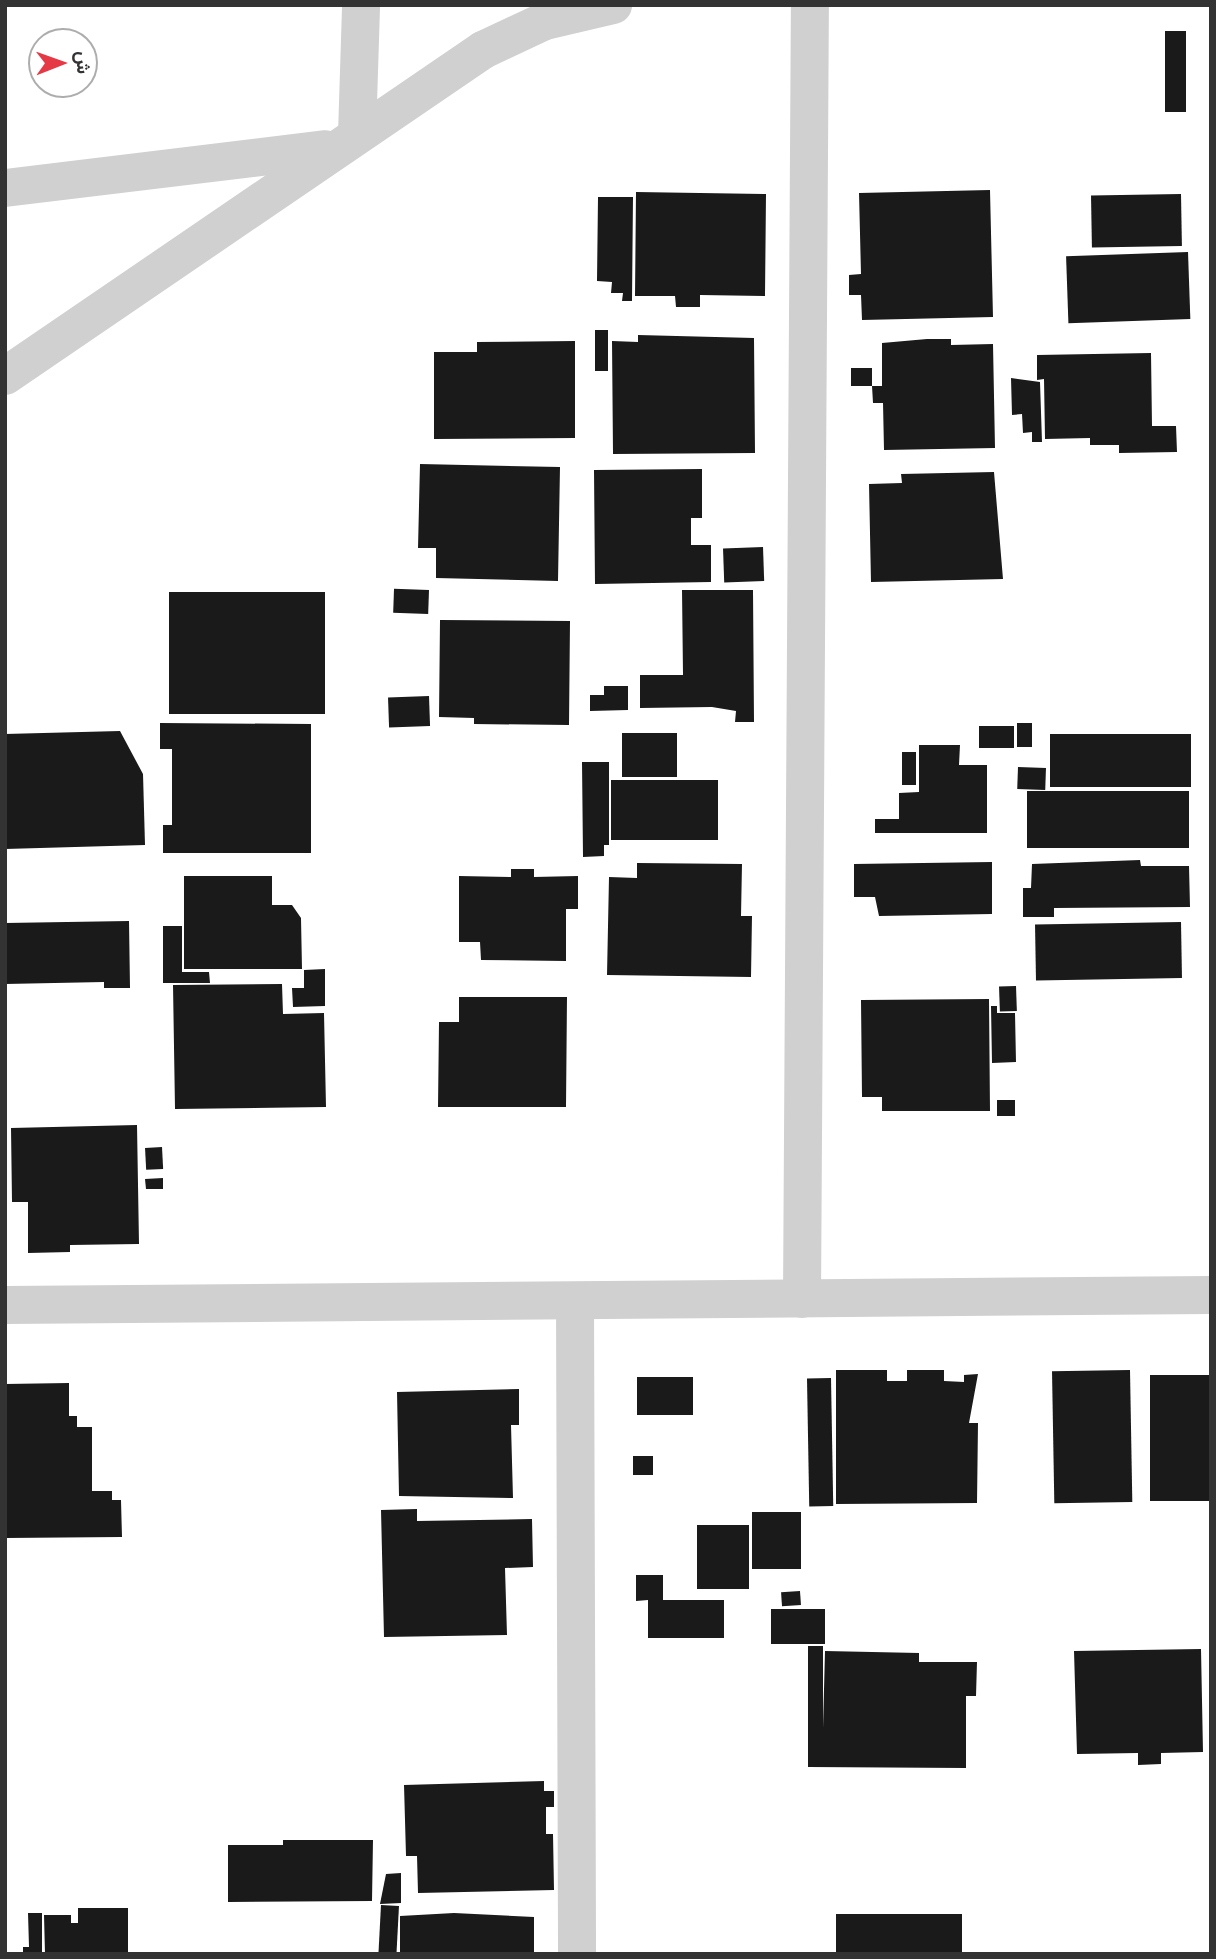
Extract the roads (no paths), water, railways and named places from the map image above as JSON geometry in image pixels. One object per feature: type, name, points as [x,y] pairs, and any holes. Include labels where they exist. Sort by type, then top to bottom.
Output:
[{"type":"street","points":[[347,141],[361,5]]},
{"type":"street","points":[[5,376],[483,50],[545,21],[613,5]]},
{"type":"street","points":[[802,1299],[810,5]]},
{"type":"street","points":[[5,188],[347,141]]},
{"type":"street","points":[[5,1305],[1211,1295]]},
{"type":"street","points":[[575,1301],[577,1954]]}]
